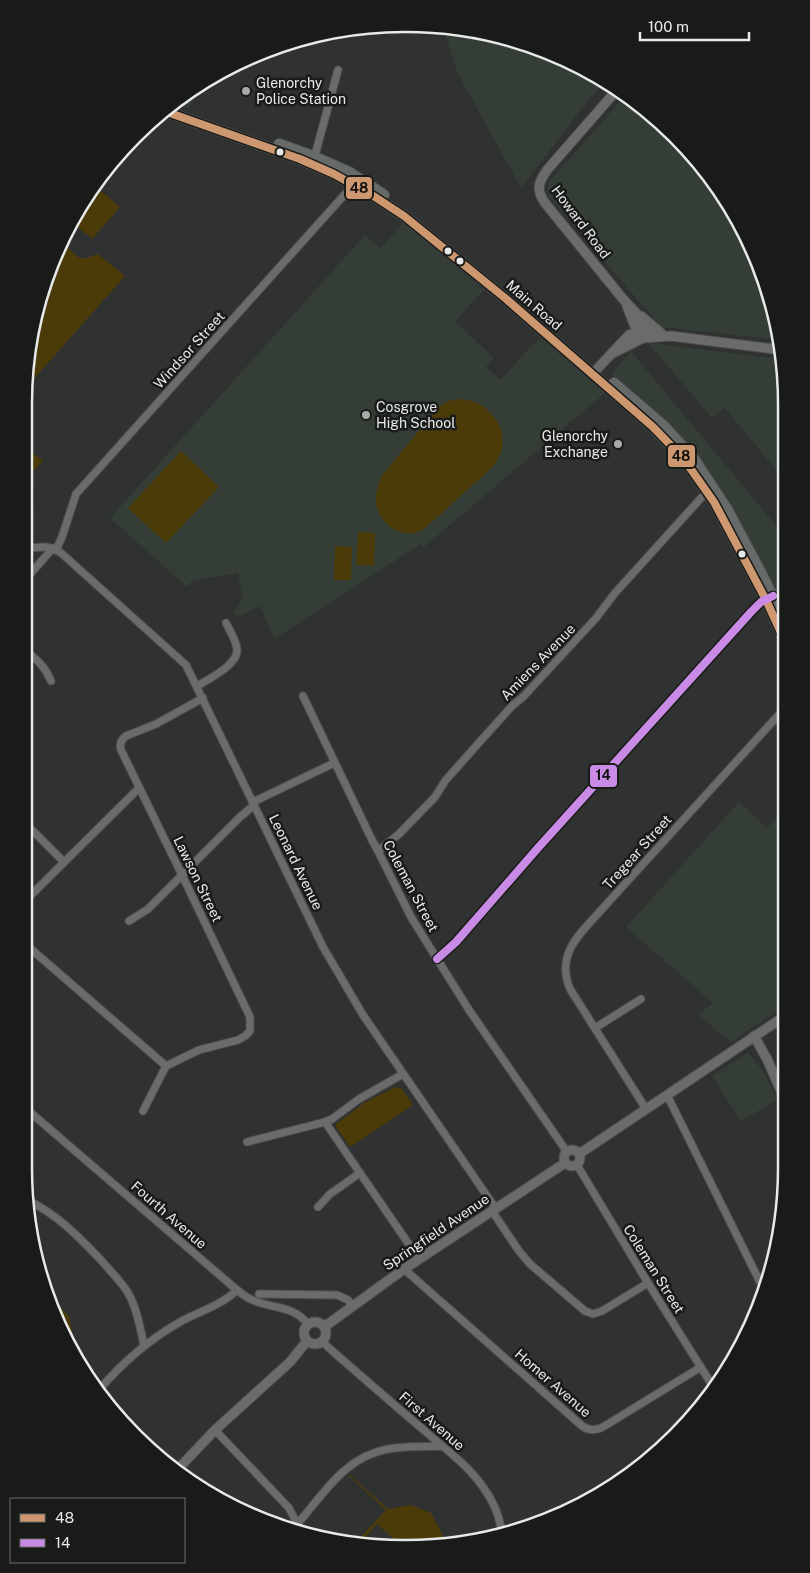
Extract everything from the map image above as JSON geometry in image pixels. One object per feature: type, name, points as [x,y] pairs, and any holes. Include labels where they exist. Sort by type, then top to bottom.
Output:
[{"type":"main road","name":"Main Road","points":[[178,109],[314,160],[334,174],[357,181],[430,236],[595,371],[669,442],[712,492],[742,536],[770,598],[778,621]]},
{"type":"main road","name":"Main Road","points":[[172,114],[314,160]]},
{"type":"main road","name":"Main Road","points":[[770,598],[778,610]]},
{"type":"street","points":[[314,160],[338,70]]},
{"type":"street","name":"Howard Road","points":[[613,96],[547,170],[540,182],[539,192],[545,203],[623,299],[636,311],[643,323],[641,333]]},
{"type":"street","name":"Windsor Street","points":[[32,571],[54,549],[62,537],[76,494],[357,181]]},
{"type":"street","name":"Howard Road","points":[[623,299],[641,333]]},
{"type":"street","points":[[636,311],[661,333]]},
{"type":"street","points":[[641,333],[773,349]]},
{"type":"street","points":[[595,371],[627,337],[641,333],[661,333],[671,336]]},
{"type":"street","name":"Amiens Avenue","points":[[378,851],[400,834],[435,796],[445,781],[476,746],[596,618],[615,593],[702,497],[712,492]]},
{"type":"street","points":[[32,547],[40,546],[54,549]]},
{"type":"street","name":"Leonard Avenue","points":[[54,549],[186,665],[323,947],[342,981],[494,1210],[519,1251],[530,1264],[585,1311],[593,1314],[602,1311],[648,1283]]},
{"type":"street","points":[[437,959],[456,942],[760,602],[770,598]]},
{"type":"street","points":[[197,686],[218,674],[235,659],[237,648],[226,622]]},
{"type":"street","points":[[32,656],[47,671],[51,681]]},
{"type":"street","name":"Coleman Street","points":[[303,696],[403,902],[469,1010],[567,1152]]},
{"type":"street","name":"Lawson Street","points":[[166,1066],[199,1050],[238,1040],[250,1031],[250,1017],[120,745],[122,739],[132,733],[156,724],[203,698]]},
{"type":"street","name":"Tregear Street","points":[[646,1109],[570,990],[565,968],[570,948],[603,908],[778,716]]},
{"type":"street","points":[[128,921],[148,909],[254,804],[334,763]]},
{"type":"street","points":[[32,894],[139,788]]},
{"type":"street","points":[[32,830],[64,862]]},
{"type":"street","points":[[32,950],[166,1066],[144,1111]]},
{"type":"street","points":[[595,1028],[641,999]]},
{"type":"street","points":[[579,1154],[778,1021]]},
{"type":"street","points":[[754,1036],[778,1084]]},
{"type":"street","points":[[247,1142],[332,1119],[359,1099],[403,1074]]},
{"type":"street","points":[[667,1095],[760,1282]]},
{"type":"street","name":"Fourth Avenue","points":[[32,1114],[237,1290],[253,1301],[291,1311],[308,1324]]},
{"type":"street","points":[[325,1122],[419,1259]]},
{"type":"street","points":[[574,1150],[579,1154],[580,1161],[577,1165],[569,1166],[565,1163],[564,1158],[567,1152],[574,1150]]},
{"type":"street","name":"Springfield Avenue","points":[[324,1327],[404,1269],[565,1163]]},
{"type":"street","name":"Coleman Street","points":[[577,1165],[710,1382]]},
{"type":"street","points":[[318,1207],[323,1199],[360,1173]]},
{"type":"street","points":[[34,1204],[51,1213],[62,1222],[93,1252],[122,1285],[133,1304],[144,1345]]},
{"type":"street","name":"Homer Avenue","points":[[404,1269],[580,1425],[589,1430],[603,1427],[701,1367]]},
{"type":"street","points":[[103,1386],[122,1364],[144,1345],[177,1324],[227,1299],[237,1290]]},
{"type":"street","points":[[259,1294],[337,1295],[348,1300],[352,1306]]},
{"type":"street","points":[[318,1322],[324,1327],[326,1334],[322,1341],[316,1344],[307,1341],[303,1332],[308,1324],[318,1322]]},
{"type":"street","points":[[181,1466],[215,1430],[290,1362],[307,1341]]},
{"type":"street","name":"First Avenue","points":[[322,1341],[476,1477],[489,1495],[500,1528]]},
{"type":"street","points":[[215,1430],[289,1508],[294,1524]]},
{"type":"street","points":[[297,1525],[339,1474],[356,1461],[375,1452],[387,1449],[412,1446],[442,1446]]},
{"type":"shaded area","points":[[446,35],[478,40],[525,52],[570,71],[600,88],[521,188],[458,74]]},
{"type":"shaded area","points":[[192,99],[189,109],[182,106]]},
{"type":"shaded area","points":[[621,101],[651,125],[685,159],[715,198],[728,219],[749,262],[765,309],[771,339],[661,327],[548,195],[548,183]]},
{"type":"shaded area","points":[[100,190],[120,207],[92,239],[78,227]]},
{"type":"shaded area","name":"Cosgrove High School","points":[[403,223],[484,290],[455,321],[494,358],[486,367],[500,380],[539,338],[605,393],[424,547],[421,544],[274,639],[260,606],[237,617],[233,612],[243,599],[238,573],[193,580],[187,587],[110,518],[365,235],[381,248]]},
{"type":"shaded area","points":[[67,248],[79,258],[87,258],[98,254],[125,276],[33,380],[45,309],[52,285]]},
{"type":"shaded area","points":[[648,343],[774,358],[778,405],[778,472],[725,408],[712,418]]},
{"type":"shaded area","points":[[631,351],[778,528],[778,597],[722,491],[675,429],[611,374]]},
{"type":"shaded area","points":[[459,399],[479,404],[495,418],[502,436],[500,455],[486,473],[425,528],[414,533],[400,532],[383,520],[377,508],[376,495],[381,477],[438,407],[448,401]]},
{"type":"shaded area","points":[[181,451],[219,487],[166,543],[128,508]]},
{"type":"shaded area","points":[[32,452],[43,461],[32,473]]},
{"type":"shaded area","points":[[358,532],[375,533],[374,566],[356,565]]},
{"type":"shaded area","points":[[335,546],[352,547],[351,580],[334,580]]},
{"type":"shaded area","points":[[739,802],[767,828],[778,816],[778,1010],[731,1042],[698,1015],[713,1003],[626,927]]},
{"type":"shaded area","points":[[748,1053],[765,1073],[777,1100],[741,1121],[712,1076]]},
{"type":"shaded area","points":[[395,1087],[402,1089],[413,1105],[350,1147],[336,1127],[336,1124],[364,1103]]},
{"type":"shaded area","points":[[60,1308],[69,1316],[73,1338]]},
{"type":"shaded area","points":[[349,1476],[388,1509],[411,1505],[431,1513],[443,1538],[395,1540],[377,1524],[365,1538],[360,1538],[386,1510]]},
{"type":"transit line","name":"48","points":[[172,114],[300,159],[334,174],[404,216],[505,298],[653,427],[683,458],[714,502],[778,626]]},
{"type":"transit line","name":"14","points":[[437,959],[456,942],[537,849],[751,612],[761,602],[773,596]]},
{"type":"place","name":"Glenorchy Police Station","points":[[246,91]]},
{"type":"place","name":"Cosgrove High School","points":[[366,415]]},
{"type":"place","name":"Glenorchy Exchange","points":[[618,444]]}]
